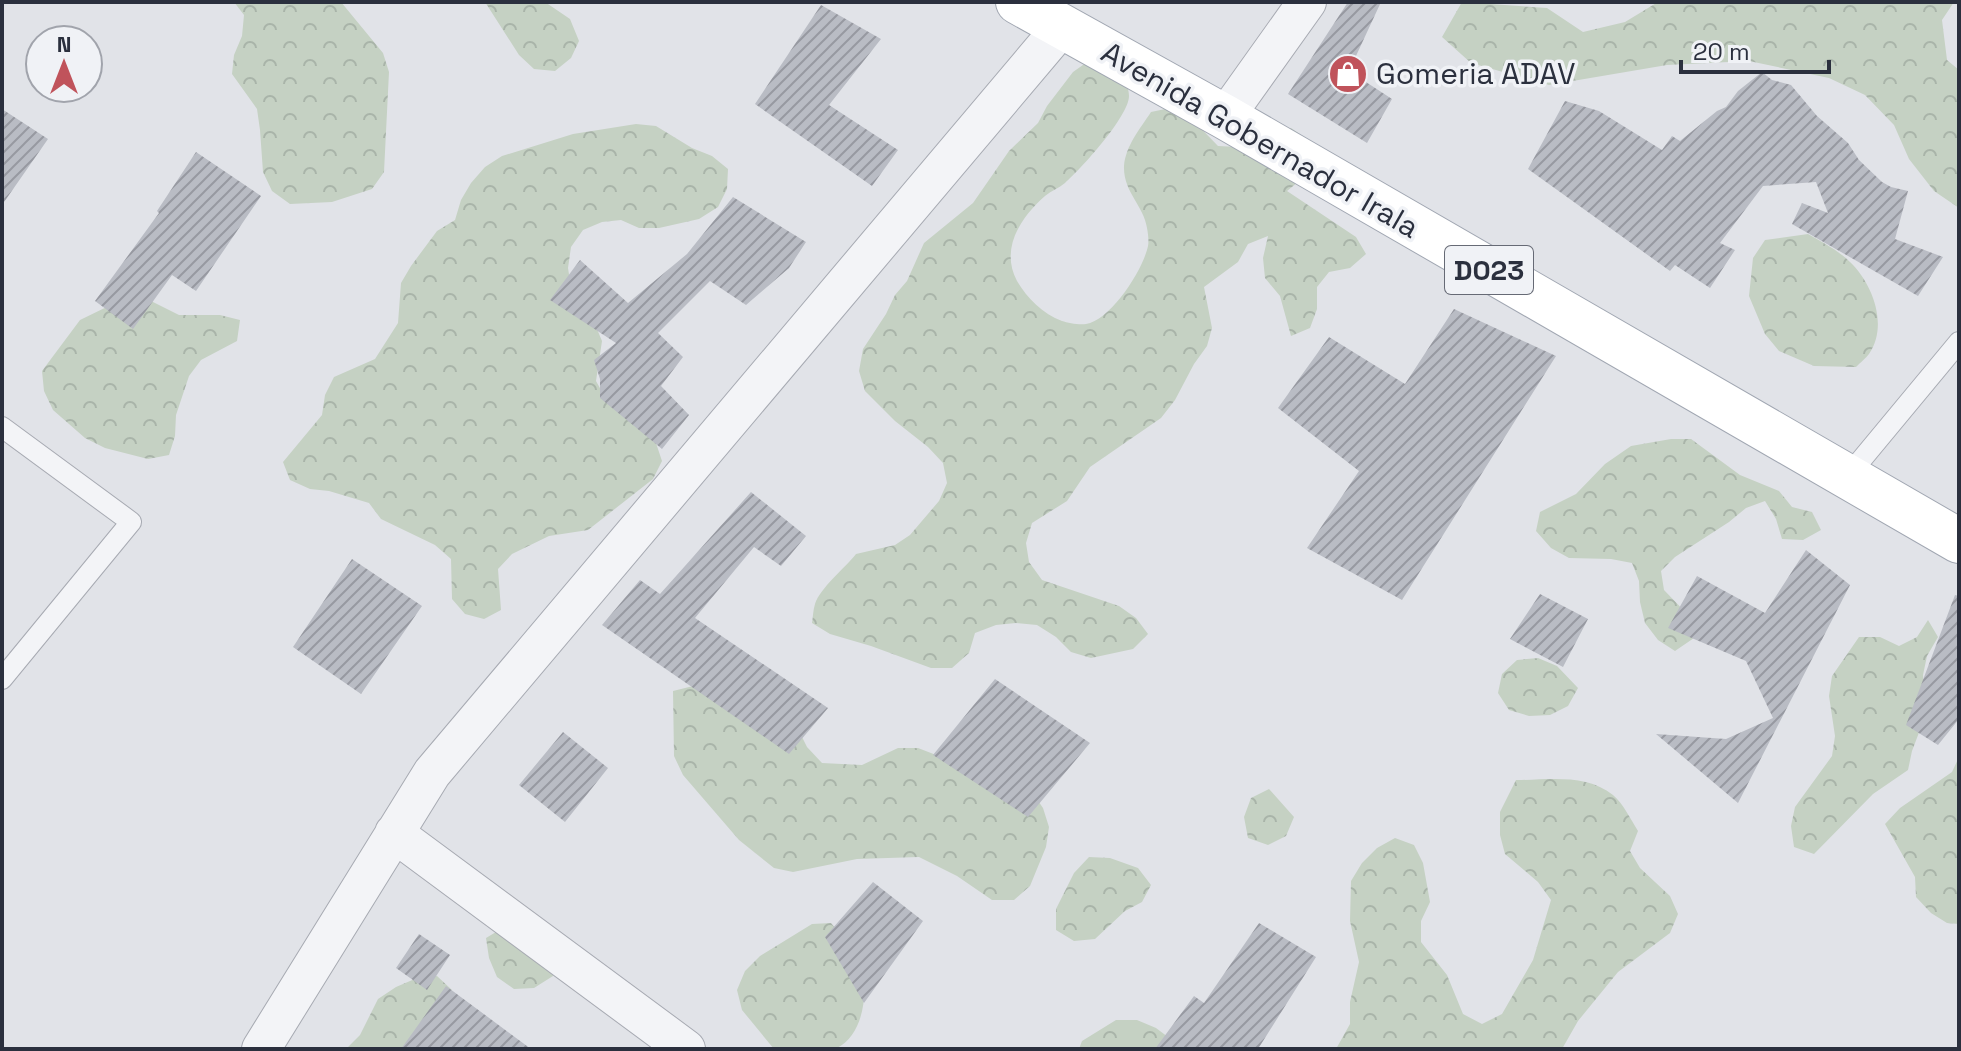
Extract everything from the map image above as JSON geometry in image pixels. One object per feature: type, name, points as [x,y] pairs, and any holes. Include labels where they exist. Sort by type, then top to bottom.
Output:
[{"type":"main road","name":"Avenida Gobernador Irala","points":[[1018,2],[1225,117],[1959,541]]},
{"type":"street","points":[[1225,117],[1307,2]]},
{"type":"street","points":[[261,1049],[432,773],[1061,28]]},
{"type":"street","points":[[394,833],[686,1049]]},
{"type":"lane","points":[[1847,477],[1959,342]]},
{"type":"lane","points":[[2,427],[131,522],[2,679]]},
{"type":"green space","points":[[234,2],[341,2],[383,53],[389,72],[384,172],[372,189],[332,202],[290,204],[272,191],[263,172],[257,109],[232,74],[244,15]]},
{"type":"green space","points":[[485,2],[545,2],[570,19],[579,41],[571,58],[555,71],[534,69],[519,55]]},
{"type":"green space","points":[[1462,2],[1547,8],[1583,32],[1625,22],[1658,2],[1954,2],[1942,20],[1947,60],[1959,70],[1959,208],[1934,191],[1909,159],[1894,125],[1865,95],[1829,78],[1749,61],[1667,65],[1549,85],[1471,63],[1442,37]]},
{"type":"green space","points":[[1090,60],[1125,78],[1129,94],[1127,105],[1103,142],[1065,183],[1045,196],[1028,214],[1015,235],[1012,269],[1017,281],[1042,310],[1062,321],[1086,324],[1106,314],[1133,280],[1145,256],[1148,237],[1145,220],[1127,184],[1125,158],[1151,112],[1170,108],[1189,116],[1218,146],[1238,147],[1253,136],[1291,128],[1307,139],[1303,178],[1287,191],[1356,237],[1366,254],[1350,268],[1329,272],[1317,287],[1317,309],[1310,328],[1291,336],[1280,296],[1265,278],[1263,258],[1268,236],[1248,244],[1238,262],[1204,287],[1212,328],[1207,346],[1175,400],[1161,418],[1090,467],[1067,501],[1032,523],[1026,543],[1029,562],[1042,580],[1119,606],[1136,618],[1148,634],[1133,649],[1091,658],[1071,652],[1056,637],[1037,625],[1016,623],[996,625],[975,633],[969,653],[952,668],[931,668],[830,634],[812,623],[815,604],[822,591],[856,554],[895,545],[910,535],[939,501],[947,483],[943,463],[865,391],[859,371],[863,349],[895,295],[907,281],[924,243],[973,203],[1009,151],[1038,123],[1073,72]]},
{"type":"green space","points":[[636,124],[656,126],[712,156],[728,169],[727,189],[718,207],[699,219],[659,228],[639,228],[621,220],[602,222],[583,230],[571,247],[568,268],[571,287],[594,322],[602,341],[596,381],[606,399],[655,440],[662,461],[653,479],[588,530],[549,536],[512,554],[498,569],[501,610],[484,619],[465,614],[452,599],[451,559],[435,545],[381,519],[369,503],[329,491],[310,489],[290,480],[283,462],[322,415],[325,395],[334,377],[375,359],[398,323],[401,283],[437,231],[455,220],[461,200],[485,167],[502,156],[573,134]]},
{"type":"green space","points":[[1808,234],[1850,262],[1871,293],[1878,330],[1869,354],[1856,367],[1814,366],[1779,351],[1765,334],[1749,296],[1753,258],[1765,240]]},
{"type":"green space","points":[[141,296],[179,315],[220,315],[240,320],[237,341],[201,360],[189,376],[176,415],[175,436],[169,455],[148,459],[105,448],[85,438],[53,410],[44,391],[42,371],[80,320],[121,300]]},
{"type":"green space","points":[[1691,439],[1740,475],[1779,491],[1792,507],[1812,512],[1821,530],[1803,540],[1782,539],[1776,519],[1765,501],[1746,508],[1675,557],[1661,571],[1664,590],[1691,618],[1694,638],[1675,651],[1658,640],[1645,623],[1639,581],[1632,563],[1569,558],[1551,548],[1536,531],[1540,512],[1576,494],[1605,464],[1631,446]]},
{"type":"green space","points":[[1928,620],[1938,637],[1927,656],[1923,675],[1926,714],[1908,770],[1873,794],[1814,854],[1794,847],[1791,826],[1795,807],[1832,756],[1835,736],[1829,696],[1832,676],[1859,637],[1880,637],[1899,646],[1917,637]]},
{"type":"green space","points":[[1538,658],[1557,666],[1578,688],[1568,706],[1550,715],[1529,716],[1509,710],[1498,693],[1502,674],[1517,660]]},
{"type":"green space","points":[[713,681],[798,729],[807,747],[822,763],[862,765],[898,748],[918,748],[1032,792],[1043,808],[1049,827],[1046,847],[1030,886],[1014,900],[992,900],[957,876],[919,857],[857,859],[793,872],[774,868],[739,840],[683,775],[674,756],[673,691]]},
{"type":"green space","points":[[1959,757],[1959,924],[1947,923],[1931,913],[1916,897],[1915,877],[1885,824],[1900,808],[1952,772]]},
{"type":"green space","points":[[1554,779],[1591,783],[1617,798],[1638,831],[1630,851],[1640,868],[1670,896],[1678,914],[1670,933],[1618,972],[1578,1021],[1562,1049],[1336,1049],[1350,1024],[1350,1002],[1359,962],[1350,921],[1351,881],[1362,863],[1377,848],[1395,838],[1414,845],[1423,863],[1430,902],[1421,921],[1421,942],[1447,975],[1463,1014],[1482,1024],[1502,1014],[1533,960],[1551,900],[1538,882],[1505,854],[1500,835],[1500,812],[1516,780]]},
{"type":"green space","points":[[1269,789],[1294,817],[1286,836],[1268,845],[1248,838],[1244,817],[1251,798]]},
{"type":"green space","points":[[1089,857],[1110,858],[1138,868],[1151,885],[1142,902],[1125,911],[1095,939],[1074,941],[1056,930],[1056,909],[1074,873]]},
{"type":"green space","points":[[831,923],[853,949],[862,968],[864,994],[860,1020],[847,1041],[837,1048],[774,1049],[742,1010],[737,990],[745,971],[760,956],[812,924]]},
{"type":"green space","points":[[501,929],[552,956],[553,976],[534,988],[514,989],[497,977],[489,958],[486,938]]},
{"type":"green space","points":[[437,976],[452,990],[452,1010],[442,1049],[346,1049],[360,1035],[378,999],[417,978]]},
{"type":"green space","points":[[1116,1020],[1137,1020],[1156,1028],[1184,1049],[1079,1049],[1082,1041]]},
{"type":"building","points":[[1348,2],[1381,2],[1349,71],[1392,99],[1367,143],[1288,94]]},
{"type":"building","points":[[821,5],[881,39],[829,105],[898,150],[872,186],[755,104]]},
{"type":"building","points":[[1762,72],[1772,80],[1791,85],[1882,182],[1908,191],[1895,239],[1943,257],[1918,296],[1792,224],[1802,203],[1828,213],[1816,182],[1763,186],[1720,243],[1735,250],[1710,288],[1675,265],[1670,271],[1528,169],[1565,101],[1599,111],[1662,150],[1672,136],[1680,141],[1726,107],[1738,91]]},
{"type":"building","points":[[2,109],[48,139],[2,205]]},
{"type":"building","points":[[196,152],[261,196],[196,291],[172,275],[133,329],[95,301],[159,213],[157,211]]},
{"type":"building","points":[[733,197],[806,242],[789,268],[746,305],[710,281],[658,333],[683,357],[661,386],[689,415],[662,449],[600,398],[600,379],[594,360],[616,343],[550,300],[580,260],[628,303],[687,254]]},
{"type":"building","points":[[1454,309],[1556,356],[1402,600],[1307,548],[1359,471],[1278,408],[1329,337],[1405,384]]},
{"type":"building","points":[[751,492],[806,536],[781,566],[754,547],[695,618],[828,708],[789,754],[602,625],[640,580],[660,594]]},
{"type":"building","points":[[1806,550],[1850,585],[1738,803],[1656,734],[1726,739],[1773,718],[1746,661],[1668,628],[1697,576],[1765,613]]},
{"type":"building","points":[[352,559],[422,606],[361,694],[293,647]]},
{"type":"building","points":[[1540,594],[1588,619],[1563,667],[1510,639]]},
{"type":"building","points":[[1955,595],[1959,596],[1959,719],[1938,745],[1906,725]]},
{"type":"building","points":[[995,679],[1090,743],[1028,817],[933,755]]},
{"type":"building","points":[[563,732],[608,768],[565,822],[519,785]]},
{"type":"building","points":[[873,882],[923,921],[864,1003],[825,937]]},
{"type":"building","points":[[1259,923],[1316,957],[1258,1049],[1155,1049],[1194,996],[1204,1003]]},
{"type":"building","points":[[419,934],[450,955],[427,990],[396,968]]},
{"type":"building","points":[[446,986],[531,1049],[401,1049]]},
{"type":"place","name":"Gomeria ADAV","points":[[1348,74]]}]
